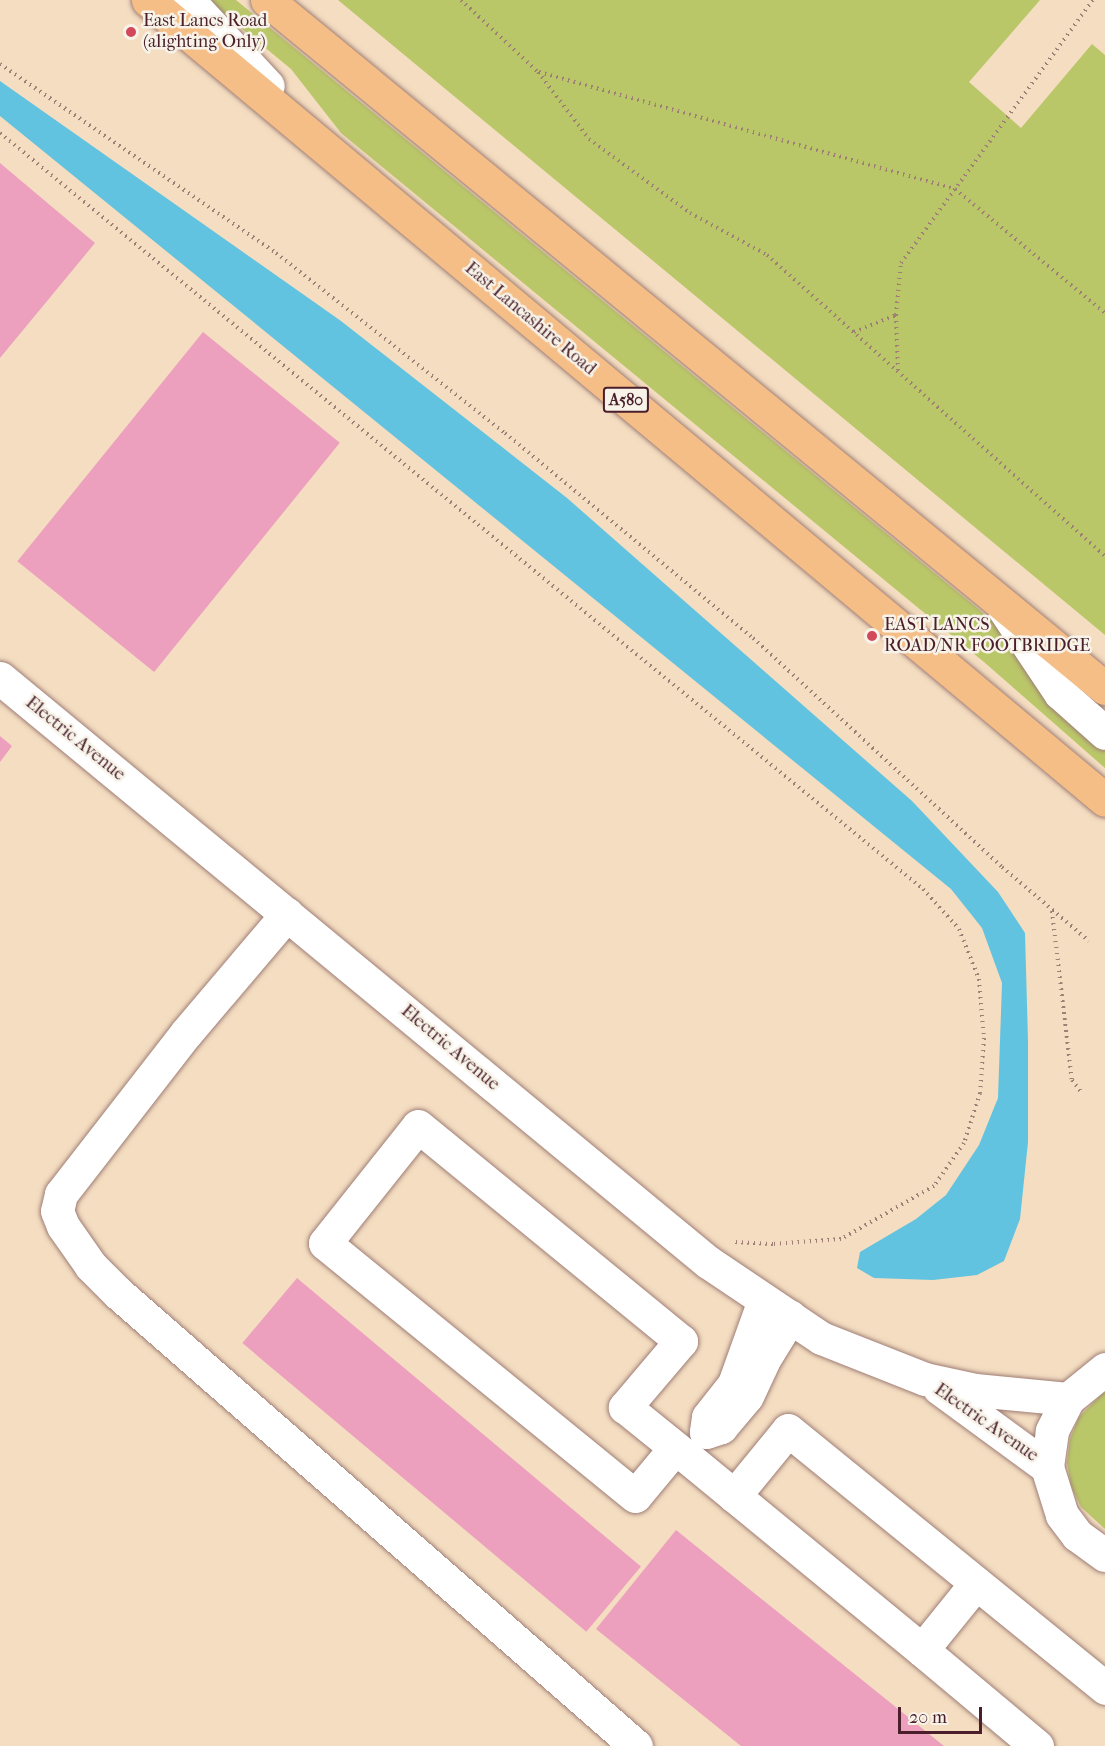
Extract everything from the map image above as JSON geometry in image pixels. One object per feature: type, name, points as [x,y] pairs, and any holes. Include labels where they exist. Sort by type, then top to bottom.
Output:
[{"type":"highway","name":"East Lancashire Road","points":[[148,0],[1103,804]]},
{"type":"highway","points":[[267,0],[1105,688]]},
{"type":"street","points":[[188,0],[329,151]]},
{"type":"street","points":[[999,600],[1060,693],[1105,733]]},
{"type":"street","name":"Electric Avenue","points":[[0,678],[708,1262],[821,1338],[925,1379],[975,1390],[1068,1399]]},
{"type":"street","points":[[287,914],[186,1033],[61,1194],[57,1211],[63,1226],[91,1266],[118,1293],[636,1746]]},
{"type":"street","points":[[777,1308],[734,1384],[689,1446],[635,1496],[325,1243],[418,1126],[681,1341],[625,1407],[689,1446],[734,1496],[1037,1746]]},
{"type":"street","points":[[1104,1368],[1068,1399],[1052,1431],[1047,1467],[1062,1515],[1077,1535],[1105,1555]]},
{"type":"street","name":"Electric Avenue","points":[[925,1379],[1047,1467]]},
{"type":"street","points":[[734,1496],[788,1430],[1105,1688]]},
{"type":"street","points":[[922,1650],[976,1582]]},
{"type":"path","points":[[461,0],[538,72],[589,139],[690,213],[767,255],[1105,556]]},
{"type":"path","points":[[898,370],[896,315],[901,263],[1094,0]]},
{"type":"path","points":[[0,64],[276,253],[505,433],[753,638],[1089,941]]},
{"type":"path","points":[[538,72],[955,189],[1105,313]]},
{"type":"path","points":[[0,133],[923,889],[959,929],[979,979],[984,1038],[980,1093],[964,1143],[934,1186],[841,1239],[773,1244],[729,1242]]},
{"type":"path","points":[[854,332],[896,315]]},
{"type":"path","points":[[1052,909],[1072,1080],[1081,1092]]},
{"type":"green space","points":[[207,0],[236,0],[993,621],[1060,708],[1105,749],[1105,768],[984,662],[341,133],[291,69]]},
{"type":"green space","points":[[338,0],[1040,0],[969,82],[1021,128],[1092,44],[1105,55],[1105,635]]},
{"type":"green space","points":[[1105,1391],[1105,1529],[1081,1507],[1071,1486],[1067,1463],[1070,1439],[1079,1417]]},
{"type":"water","points":[[0,81],[341,321],[567,498],[912,801],[998,892],[1025,933],[1028,1041],[1028,1142],[1020,1219],[1004,1261],[977,1275],[933,1280],[874,1278],[857,1268],[860,1252],[916,1219],[946,1195],[979,1145],[998,1098],[1002,983],[982,928],[951,889],[0,116]]},
{"type":"building","points":[[0,163],[95,243],[0,358]]},
{"type":"building","points":[[203,332],[340,443],[154,672],[17,561]]},
{"type":"building","points":[[0,736],[12,746],[0,762]]},
{"type":"building","points":[[297,1278],[641,1567],[586,1632],[242,1343]]},
{"type":"building","points":[[676,1530],[944,1746],[741,1746],[596,1629]]},
{"type":"place","name":"East Lancs Road (alighting Only)","points":[[131,32]]},
{"type":"place","name":"EAST LANCS ROAD/NR FOOTBRIDGE","points":[[872,636]]}]
